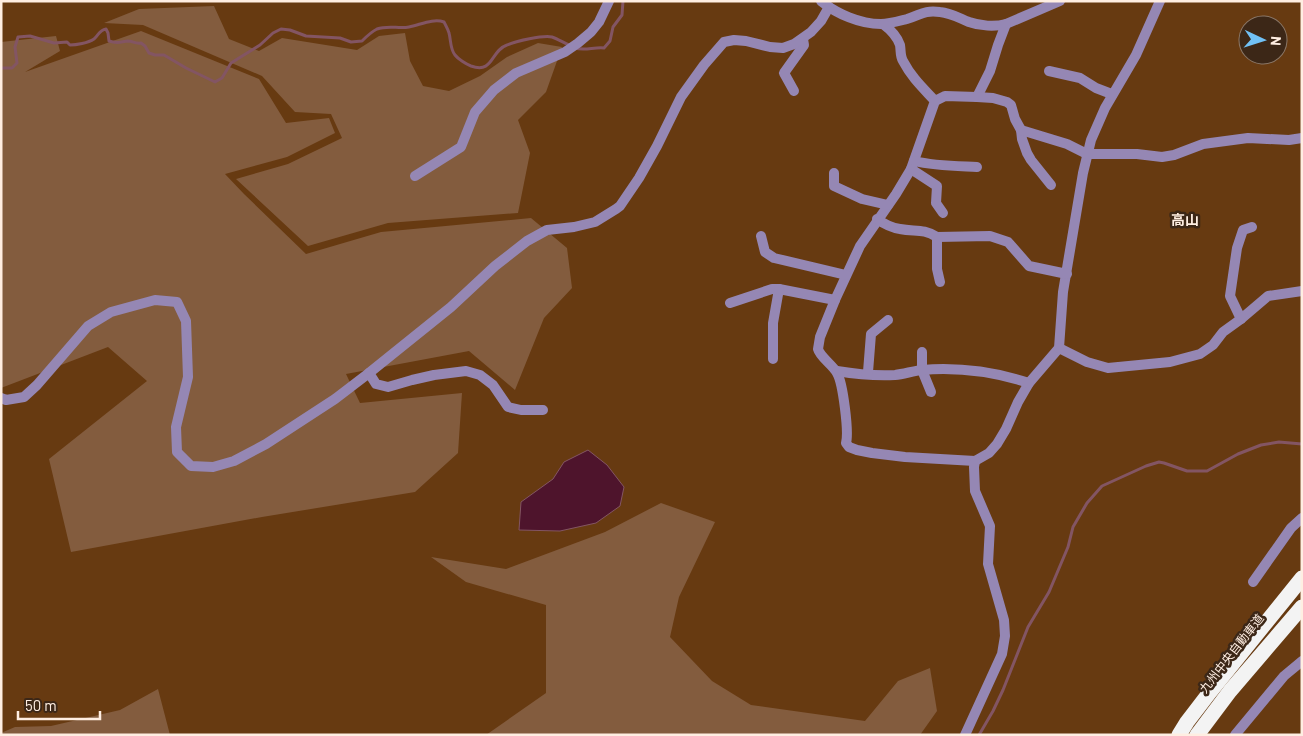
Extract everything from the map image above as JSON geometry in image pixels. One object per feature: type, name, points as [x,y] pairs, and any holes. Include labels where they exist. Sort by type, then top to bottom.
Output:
[{"type":"highway","points":[[1179,735],[1210,692],[1302,578]]},
{"type":"highway","name":"九州中央自動車道","points":[[1187,735],[1261,639],[1302,591]]},
{"type":"highway","name":"九州中央自動車道","points":[[1197,735],[1230,691],[1302,607]]},
{"type":"highway","points":[[1208,735],[1232,702],[1274,651],[1302,621]]},
{"type":"street","points":[[415,176],[461,147],[475,112],[494,90],[516,73],[565,52],[591,32],[599,22],[609,1]]},
{"type":"street","points":[[1,398],[6,400],[24,397],[37,386],[88,326],[111,312],[155,300],[177,302],[186,321],[188,377],[176,427],[177,452],[191,466],[213,467],[234,461],[266,444],[369,373],[451,307],[495,266],[527,241],[547,230],[574,228],[595,222],[620,206],[657,146],[681,96],[724,42],[734,40],[746,41],[783,48],[794,44],[803,39],[816,27],[825,4],[855,20],[867,23],[883,24],[908,19],[928,11],[949,13],[976,24],[999,26],[1060,1]]},
{"type":"street","points":[[1051,185],[1027,154],[1021,130],[1011,105],[1007,102],[977,96],[945,96],[935,100],[912,165],[860,246],[820,337],[818,349],[822,356],[837,371],[839,377],[846,413],[848,437],[846,444],[849,447],[857,450],[905,457],[975,461],[989,453],[997,444],[1029,383],[1059,348],[1066,274],[1087,154],[1105,108],[1136,55],[1160,1]]},
{"type":"street","points":[[883,24],[891,30],[900,45],[901,58],[912,78],[935,100]]},
{"type":"street","points":[[977,96],[990,71],[1006,24]]},
{"type":"street","points":[[794,91],[784,72],[804,45],[803,39]]},
{"type":"street","points":[[1049,71],[1080,78],[1112,96]]},
{"type":"street","points":[[1021,130],[1067,144],[1087,154],[1137,154],[1162,157],[1174,155],[1203,144],[1248,138],[1290,140],[1302,138]]},
{"type":"street","points":[[912,165],[977,167]]},
{"type":"street","points":[[912,165],[937,186],[936,203],[943,214]]},
{"type":"street","points":[[834,173],[834,186],[862,199],[888,205]]},
{"type":"street","points":[[877,219],[901,230],[923,231],[936,237],[990,236],[1008,242],[1029,266],[1066,274]]},
{"type":"street","points":[[1241,319],[1230,296],[1237,248],[1243,230],[1252,227]]},
{"type":"street","points":[[761,236],[765,252],[774,258],[846,275]]},
{"type":"street","points":[[936,237],[937,269],[940,282]]},
{"type":"street","points":[[730,303],[772,289],[835,300]]},
{"type":"street","points":[[773,359],[772,323],[779,289]]},
{"type":"street","points":[[1059,348],[1087,362],[1108,368],[1170,362],[1200,354],[1213,345],[1223,332],[1268,296],[1302,292]]},
{"type":"street","points":[[866,374],[868,372],[871,334],[888,320]]},
{"type":"street","points":[[922,352],[922,370],[931,392]]},
{"type":"street","points":[[837,371],[895,375],[922,370],[981,372],[1002,375],[1029,383]]},
{"type":"street","points":[[369,373],[376,384],[388,387],[434,375],[466,371],[480,375],[493,385],[508,407],[521,410],[544,410]]},
{"type":"street","points":[[965,735],[1002,654],[1005,636],[1004,620],[988,564],[990,526],[975,491],[975,461]]},
{"type":"street","points":[[1252,582],[1291,528],[1302,518]]},
{"type":"street","points":[[1235,735],[1284,676],[1302,661]]},
{"type":"shaded area","points":[[214,6],[229,39],[259,51],[282,38],[357,50],[379,36],[405,33],[410,61],[423,86],[449,91],[480,76],[507,57],[538,43],[562,47],[546,92],[518,120],[530,153],[518,213],[388,223],[308,246],[236,179],[288,164],[342,138],[331,114],[295,112],[262,76],[143,25],[104,23],[139,9]]},
{"type":"shaded area","points":[[141,31],[259,79],[286,123],[329,118],[335,133],[287,157],[225,174],[306,254],[381,232],[531,218],[567,248],[572,288],[544,318],[515,390],[469,351],[346,374],[360,403],[462,393],[458,453],[415,492],[262,517],[71,552],[49,459],[147,381],[108,347],[1,388],[1,42],[56,36],[60,51],[25,72]]},
{"type":"shaded area","points":[[588,450],[607,465],[624,487],[620,506],[596,523],[560,531],[519,530],[521,502],[553,479],[564,462]]},
{"type":"shaded area","points":[[661,503],[715,522],[679,597],[670,637],[712,681],[751,705],[865,721],[898,681],[930,668],[937,711],[920,735],[486,735],[546,693],[546,605],[466,582],[431,557],[506,569],[605,532]]},
{"type":"shaded area","points":[[158,689],[170,735],[1,735],[1,733],[15,727],[51,726],[120,710]]},
{"type":"waterway","points":[[575,48],[604,48],[610,41],[613,27],[622,15],[623,1]]},
{"type":"waterway","points":[[1,68],[12,68],[17,63],[15,47],[18,37],[30,36],[54,43],[67,42],[73,45],[91,40],[102,30],[106,29],[109,41],[116,43],[128,41],[141,43],[149,53],[164,55],[215,82],[222,78],[231,63],[281,29],[306,36],[340,38],[351,42],[362,41],[373,31],[381,28],[405,27],[431,21],[440,21],[444,22],[448,29],[453,53],[460,60],[478,68],[488,64],[497,52],[511,43],[552,37],[569,45]]},
{"type":"waterway","points":[[979,735],[1003,690],[1028,627],[1049,592],[1068,547],[1073,527],[1087,503],[1102,486],[1159,462],[1187,471],[1207,471],[1238,454],[1261,445],[1279,442],[1302,444]]},
{"type":"district","name":"高山","points":[[1185,219]]}]
